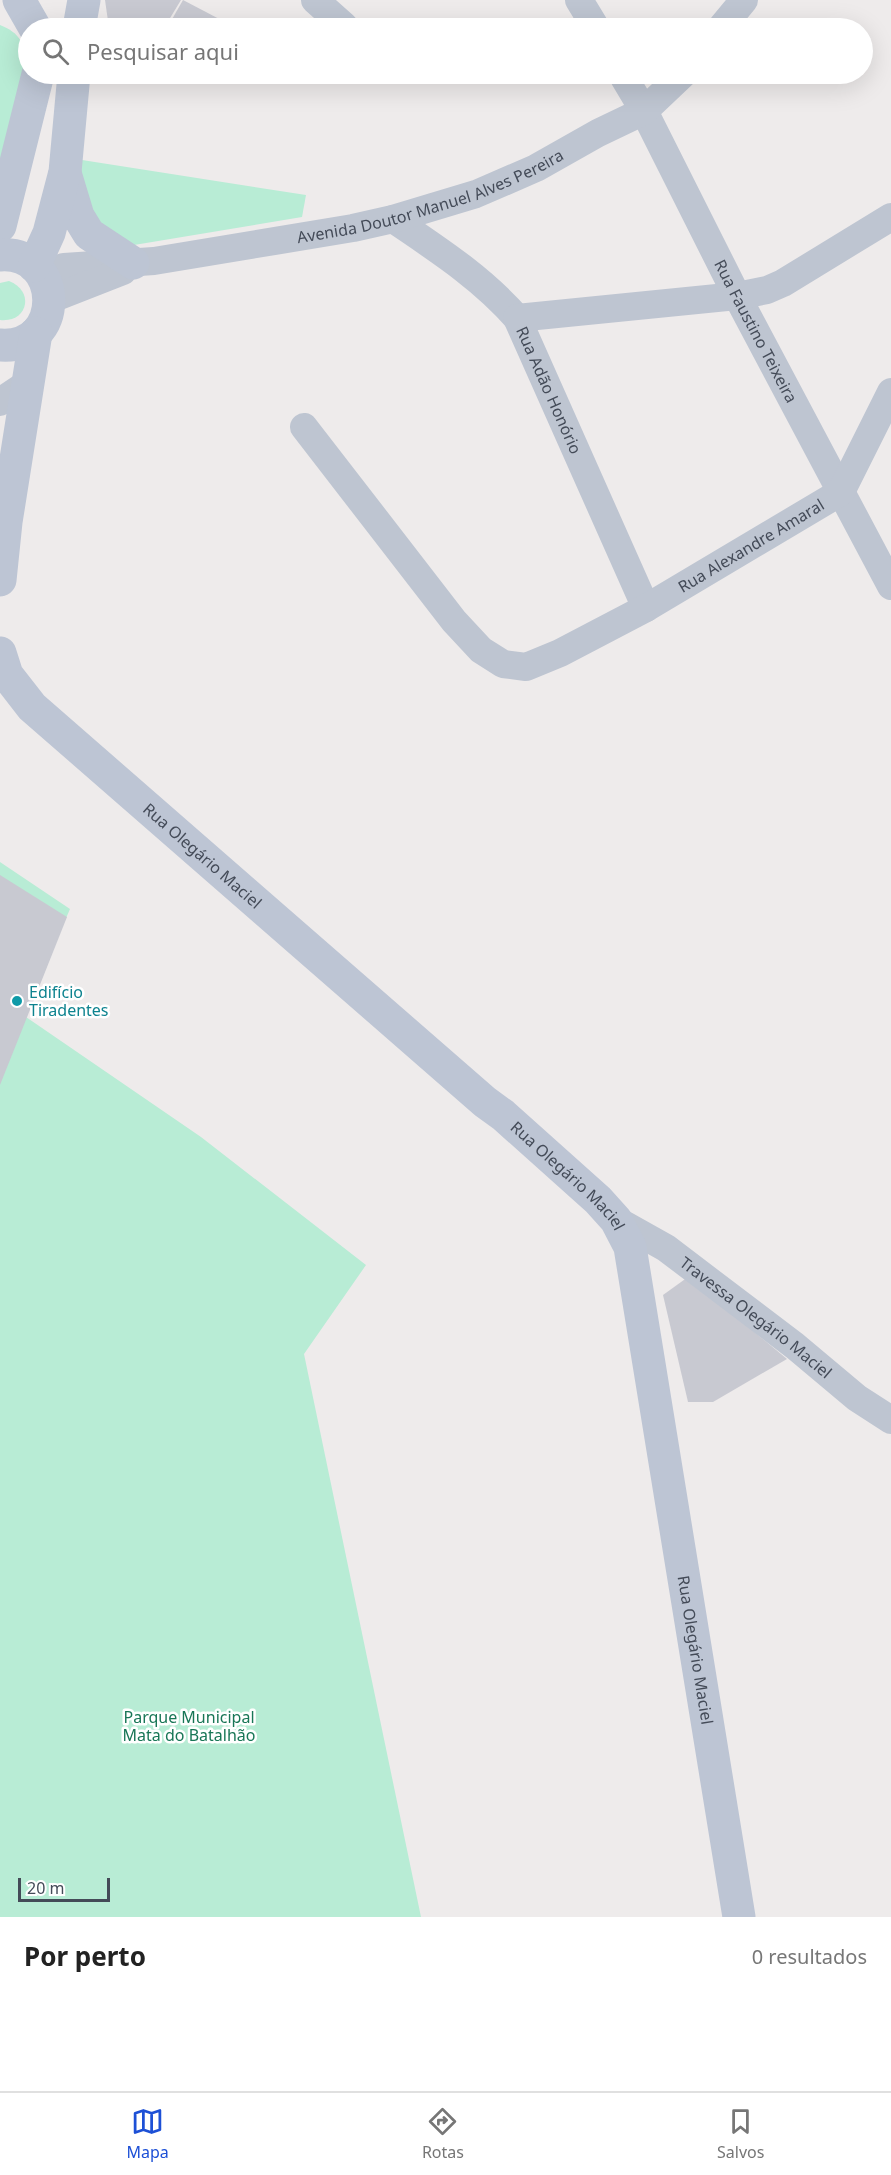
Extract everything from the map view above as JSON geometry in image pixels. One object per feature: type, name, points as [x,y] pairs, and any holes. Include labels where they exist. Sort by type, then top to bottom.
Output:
[{"type":"street","points":[[19,0],[29,18]]},
{"type":"street","points":[[81,18],[84,0]]},
{"type":"street","points":[[315,0],[335,18]]},
{"type":"street","points":[[579,0],[590,18]]},
{"type":"street","points":[[729,18],[744,0]]},
{"type":"street","points":[[0,226],[36,84]]},
{"type":"street","points":[[0,345],[23,341],[36,333],[45,321],[41,280],[49,233],[65,172],[73,84]]},
{"type":"street","name":"Rua Faustino Teixeira","points":[[628,84],[644,111],[737,296],[891,586]]},
{"type":"street","name":"Avenida Doutor Manuel Alves Pereira","points":[[41,280],[272,242],[393,219],[476,194],[536,168],[597,133],[644,111],[672,84]]},
{"type":"street","points":[[65,172],[78,216],[89,234],[143,262]]},
{"type":"street","points":[[517,318],[737,296],[767,290],[783,283],[891,217]]},
{"type":"street","name":"Rua Adão Honório","points":[[393,219],[451,258],[496,294],[517,318],[646,608]]},
{"type":"street","points":[[0,255],[21,258],[41,280]]},
{"type":"street","points":[[0,580],[6,522],[36,333]]},
{"type":"street","points":[[0,402],[28,383]]},
{"type":"street","name":"Rua Alexandre Amaral","points":[[304,427],[454,621],[482,650],[503,664],[526,667],[560,653],[646,608],[841,492],[891,392]]},
{"type":"street","points":[[0,435],[6,522]]},
{"type":"street","name":"Rua Olegário Maciel","points":[[0,653],[7,675],[32,707],[484,1102],[512,1123],[598,1200],[616,1220],[630,1247],[739,1917]]},
{"type":"street","name":"Travessa Olegário Maciel","points":[[616,1220],[666,1248],[795,1346],[857,1398],[891,1420]]},
{"type":"green space","points":[[0,25],[18,37],[18,84],[25,84],[0,220]]},
{"type":"green space","points":[[82,160],[306,195],[302,217],[128,246],[110,242],[78,195]]},
{"type":"green space","points":[[9,281],[22,292],[25,305],[17,317],[0,320],[0,283]]},
{"type":"green space","name":"Parque Municipal Mata do Batalhão","points":[[0,862],[70,909],[26,1017],[201,1137],[366,1265],[304,1354],[421,1917],[0,1917]]},
{"type":"building","points":[[105,0],[181,0],[170,18],[108,18]]},
{"type":"building","points":[[183,0],[217,18],[173,18]]},
{"type":"building","name":"Edifício Tiradentes","points":[[0,875],[67,917],[0,1085]]},
{"type":"building","points":[[688,1277],[787,1359],[713,1402],[688,1402],[663,1295]]},
{"type":"place","name":"Edifício Tiradentes","points":[[17,1001]]}]
